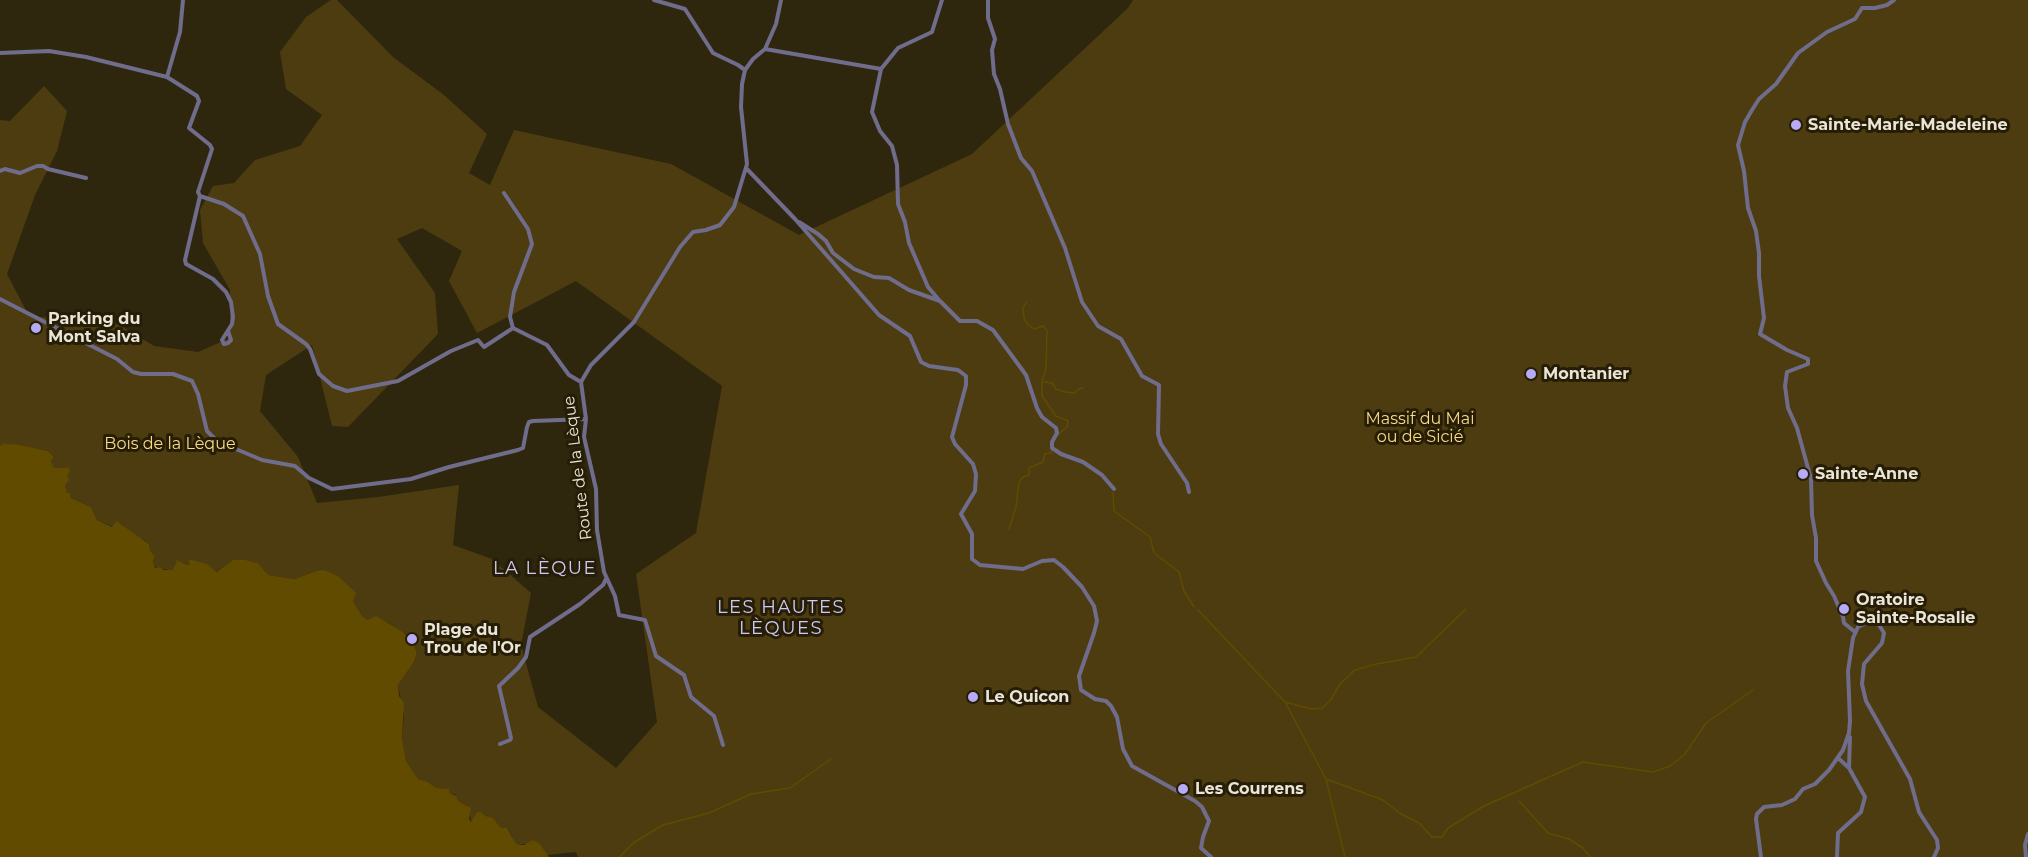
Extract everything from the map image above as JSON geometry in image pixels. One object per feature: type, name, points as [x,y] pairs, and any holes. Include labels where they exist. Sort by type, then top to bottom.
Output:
[{"type":"street","points":[[167,77],[180,32],[183,0]]},
{"type":"street","points":[[654,0],[685,9],[713,53],[745,70],[765,49],[776,24],[781,0]]},
{"type":"street","points":[[942,0],[932,32],[898,48],[881,69],[872,112],[880,131],[892,146],[897,165],[896,193],[909,243],[928,287],[940,301],[960,321],[977,321],[999,335],[1026,375],[1042,417],[1056,428],[1057,433],[1052,442],[1052,448],[1083,462],[1102,475],[1114,489]]},
{"type":"street","points":[[988,0],[988,18],[995,39],[992,50],[994,74],[1000,88],[1008,124],[1021,158],[1032,171],[1065,248],[1082,302],[1098,326],[1120,339],[1142,376],[1159,386],[1158,434],[1161,444],[1187,483],[1189,492]]},
{"type":"street","points":[[1855,632],[1844,623],[1834,596],[1816,561],[1811,480],[1797,428],[1788,408],[1785,386],[1787,372],[1808,364],[1808,359],[1760,334],[1764,318],[1759,253],[1756,231],[1748,208],[1744,171],[1738,145],[1744,122],[1759,99],[1776,84],[1798,53],[1827,32],[1855,19],[1862,8],[1887,5],[1894,0]]},
{"type":"street","points":[[765,49],[881,69]]},
{"type":"street","points":[[0,53],[50,51],[86,57],[167,77],[197,96],[199,101],[189,128],[212,149],[198,192],[200,196],[185,260],[186,264],[213,279],[226,292],[233,309],[232,324],[228,331]]},
{"type":"street","name":"Route de la Lèque","points":[[723,745],[716,730],[714,716],[691,698],[684,675],[656,656],[645,620],[619,615],[615,596],[607,578],[597,530],[596,489],[584,437],[586,419],[581,382],[591,364],[634,322],[680,246],[693,232],[720,225],[734,207],[746,168],[741,107],[745,70]]},
{"type":"street","points":[[0,171],[5,169],[20,173],[43,166],[86,178]]},
{"type":"street","points":[[746,168],[795,219],[879,315],[910,336],[921,362],[929,366],[958,370],[966,375],[966,385],[952,437],[955,444],[970,460],[976,474],[975,491],[961,514],[972,534],[972,559],[980,565],[1023,569],[1042,561],[1054,560],[1082,587],[1094,606],[1097,621],[1079,676],[1081,690],[1095,699],[1106,701],[1111,706],[1117,717],[1123,749],[1132,766],[1202,807],[1209,821],[1201,848],[1210,857]]},
{"type":"street","points":[[504,193],[528,229],[532,244],[514,292],[510,317],[513,328],[547,345],[569,375],[581,382]]},
{"type":"street","points":[[200,196],[224,204],[243,216],[260,254],[268,296],[279,324],[306,344],[319,374],[333,386],[347,391],[398,381],[451,351],[478,340],[484,347],[513,328]]},
{"type":"street","points":[[795,219],[818,234],[826,241],[833,253],[854,269],[874,277],[888,278],[909,290],[940,301]]},
{"type":"street","points":[[0,299],[117,359],[133,372],[173,374],[192,381],[198,394],[203,422],[217,441],[262,460],[295,466],[309,478],[332,489],[411,479],[518,450],[523,448],[529,422],[586,419]]},
{"type":"street","points":[[500,744],[510,741],[511,738],[499,686],[526,657],[530,637],[580,604],[603,585],[607,578]]},
{"type":"street","points":[[1849,768],[1848,671],[1855,632],[1861,624],[1874,621],[1883,628],[1884,633],[1882,643],[1864,664],[1862,684],[1871,712],[1911,779],[1919,812],[1937,840],[1938,848],[1934,857]]},
{"type":"street","points":[[1761,857],[1756,819],[1760,810],[1795,799],[1803,789],[1823,776],[1838,758],[1849,733]]},
{"type":"street","points":[[1837,857],[1838,833],[1861,812],[1865,803],[1865,797],[1849,768],[1838,758]]},
{"type":"street","points":[[2025,857],[2028,834]]},
{"type":"green space","name":"Massif du Mai ou de Sicié","points":[[331,0],[337,0],[393,57],[444,95],[487,134],[469,173],[490,185],[514,130],[671,164],[799,235],[972,154],[1128,8],[1133,0],[2028,0],[2028,857],[578,857],[576,852],[547,855],[540,844],[515,844],[507,828],[501,828],[493,818],[474,819],[471,822],[468,806],[457,801],[455,794],[449,793],[450,790],[436,788],[418,779],[406,761],[402,738],[404,716],[398,685],[414,662],[417,653],[414,645],[403,632],[388,623],[368,620],[362,616],[353,601],[316,571],[295,579],[268,575],[258,563],[233,560],[215,572],[188,559],[191,565],[176,561],[173,571],[155,567],[153,561],[155,558],[149,544],[97,520],[91,507],[71,498],[65,485],[67,468],[54,469],[51,461],[54,457],[48,451],[21,445],[0,446],[0,120],[10,121],[44,86],[67,111],[57,151],[35,195],[7,274],[29,316],[118,324],[154,346],[198,352],[230,338],[230,290],[203,243],[200,210],[213,186],[234,183],[255,160],[300,146],[322,115],[286,89],[280,52],[306,17]],"holes":[[[422,228],[462,251],[449,281],[477,333],[576,281],[722,386],[696,533],[636,574],[657,722],[616,768],[538,707],[521,645],[531,593],[492,559],[453,545],[459,485],[317,503],[298,457],[260,411],[266,375],[312,345],[332,426],[348,427],[438,334],[435,293],[397,239]]]},
{"type":"shaded area","points":[[3,444],[48,451],[54,457],[51,461],[54,468],[69,467],[70,471],[67,476],[69,480],[65,485],[71,498],[91,507],[97,520],[112,527],[116,521],[149,544],[155,557],[153,561],[155,568],[173,570],[177,560],[190,565],[188,559],[207,564],[216,572],[233,560],[245,560],[258,563],[268,575],[295,579],[324,570],[338,576],[356,593],[353,601],[362,616],[368,620],[376,616],[403,632],[414,645],[417,653],[414,662],[398,685],[399,696],[404,703],[402,738],[406,761],[418,779],[436,788],[450,789],[449,793],[471,808],[469,819],[471,822],[477,812],[481,812],[493,818],[501,828],[507,828],[516,844],[524,845],[533,840],[540,844],[549,857],[0,857],[0,446]]},
{"type":"waterway","points":[[1027,301],[1023,308],[1027,324],[1034,329],[1043,326],[1047,331],[1046,368],[1042,382],[1042,396],[1056,416],[1068,421],[1067,427],[1058,435]]},
{"type":"waterway","points":[[1044,382],[1052,383],[1056,389],[1065,392],[1074,393],[1083,388]]},
{"type":"waterway","points":[[1009,529],[1016,507],[1019,482],[1023,477],[1029,475],[1029,468],[1043,462],[1045,454],[1051,453],[1052,449]]},
{"type":"waterway","points":[[1113,493],[1114,511],[1150,537],[1154,553],[1179,572],[1184,591],[1194,607]]},
{"type":"waterway","points":[[1285,702],[1311,709],[1322,708],[1330,701],[1340,684],[1355,670],[1416,657],[1466,609]]},
{"type":"waterway","points":[[1198,610],[1285,702],[1326,779],[1345,857]]},
{"type":"waterway","points":[[1326,779],[1383,800],[1401,814],[1419,823],[1432,837],[1442,837],[1448,828],[1484,806],[1583,762],[1653,772],[1670,766],[1685,754],[1706,723],[1753,690]]},
{"type":"waterway","points":[[620,857],[633,843],[663,825],[709,813],[751,794],[790,788],[831,759]]},
{"type":"waterway","points":[[1519,801],[1548,833],[1569,839],[1583,848],[1590,857]]},
{"type":"place","name":"Sainte-Marie-Madeleine","points":[[1796,125]]},
{"type":"place","name":"Parking du Mont Salva","points":[[36,328]]},
{"type":"place","name":"Montanier","points":[[1531,374]]},
{"type":"place","name":"Sainte-Anne","points":[[1803,474]]},
{"type":"place","name":"Oratoire Sainte-Rosalie","points":[[1844,609]]},
{"type":"place","name":"Plage du Trou de l'Or","points":[[412,639]]},
{"type":"place","name":"Le Quicon","points":[[973,697]]},
{"type":"place","name":"Les Courrens","points":[[1183,789]]},
{"type":"district","name":"LA LÈQUE","points":[[545,569]]},
{"type":"district","name":"LES HAUTES LÈQUES","points":[[781,618]]},
{"type":"park label","name":"Bois de la Lèque","points":[[170,444]]}]
